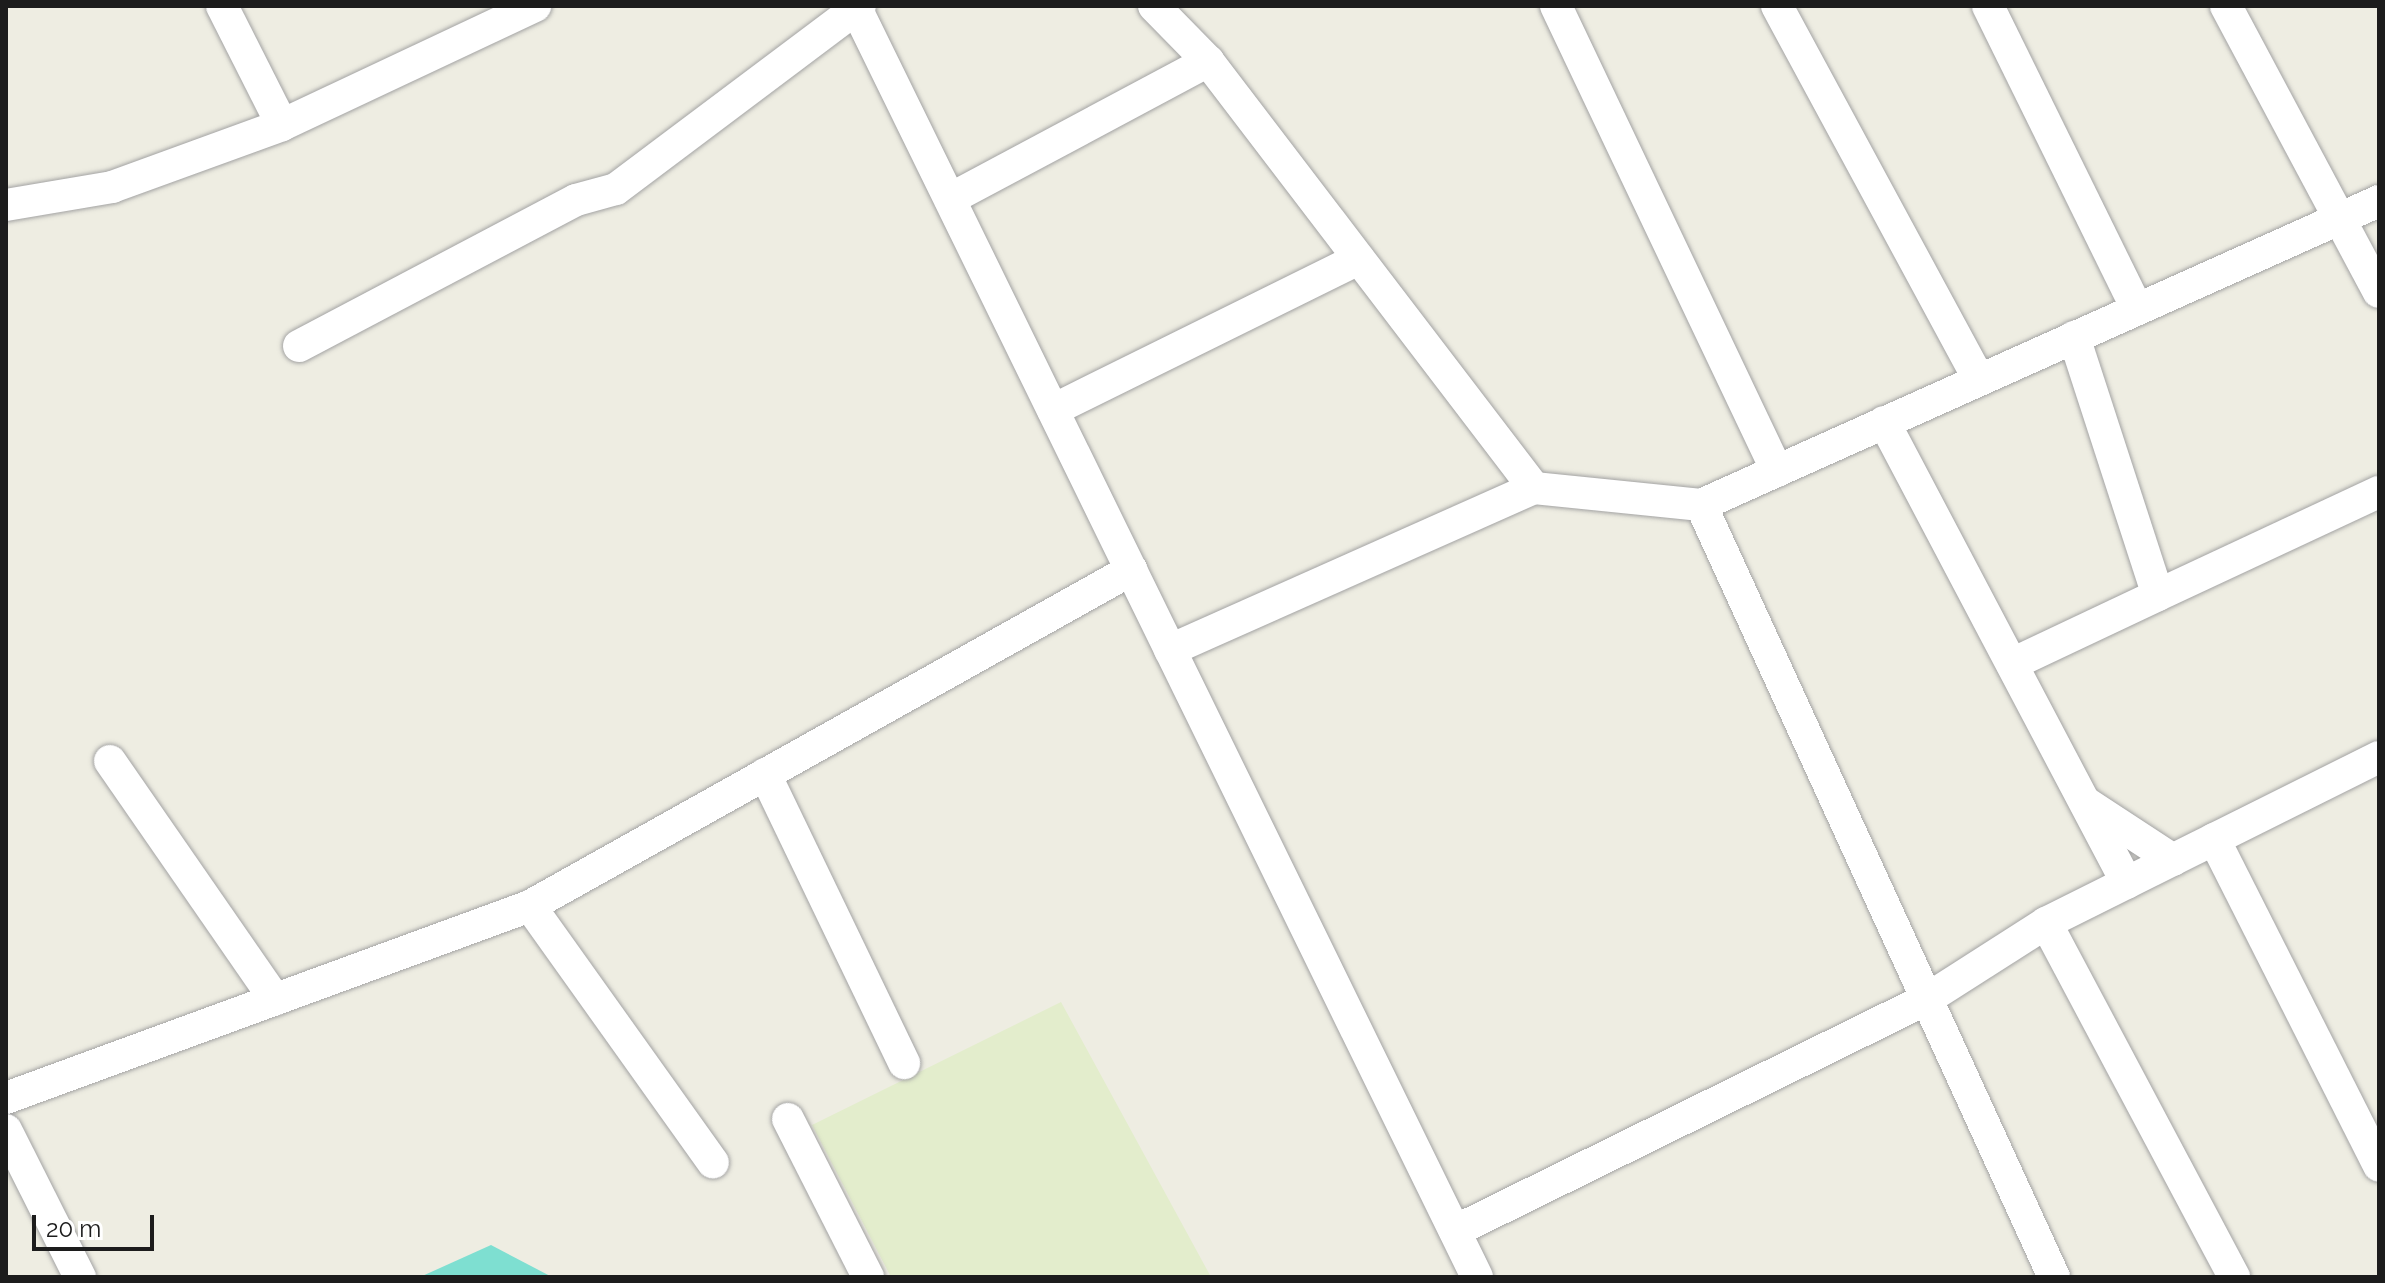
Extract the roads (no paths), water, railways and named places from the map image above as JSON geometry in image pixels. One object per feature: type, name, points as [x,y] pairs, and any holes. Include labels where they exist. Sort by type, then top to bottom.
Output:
[{"type":"street","points":[[222,6],[282,125]]},
{"type":"street","points":[[6,205],[112,187],[282,125],[535,6]]},
{"type":"street","points":[[1154,6],[1208,61],[1534,488]]},
{"type":"street","points":[[1556,6],[1777,471]]},
{"type":"street","points":[[1777,6],[1979,380]]},
{"type":"street","points":[[1988,6],[2137,309]]},
{"type":"street","points":[[2226,6],[2379,292]]},
{"type":"street","points":[[299,346],[576,200],[616,189],[857,7],[1477,1277]]},
{"type":"street","points":[[950,199],[1208,61]]},
{"type":"street","points":[[1170,650],[1534,488],[1701,505],[2379,201]]},
{"type":"street","points":[[1053,410],[1359,259]]},
{"type":"street","points":[[2074,337],[2158,595]]},
{"type":"street","points":[[1884,422],[2127,883]]},
{"type":"street","points":[[2012,664],[2379,492]]},
{"type":"street","points":[[1701,505],[2054,1277]]},
{"type":"street","points":[[6,1098],[530,906],[1131,570]]},
{"type":"street","points":[[1455,1231],[1927,999],[2046,923],[2379,757]]},
{"type":"street","points":[[110,761],[275,999]]},
{"type":"street","points":[[765,774],[904,1063]]},
{"type":"street","points":[[2084,802],[2173,860]]},
{"type":"street","points":[[2214,839],[2379,1166]]},
{"type":"street","points":[[530,906],[713,1163]]},
{"type":"street","points":[[2046,923],[2234,1277]]},
{"type":"street","points":[[788,1119],[868,1277]]},
{"type":"street","points":[[6,1130],[80,1277]]}]
